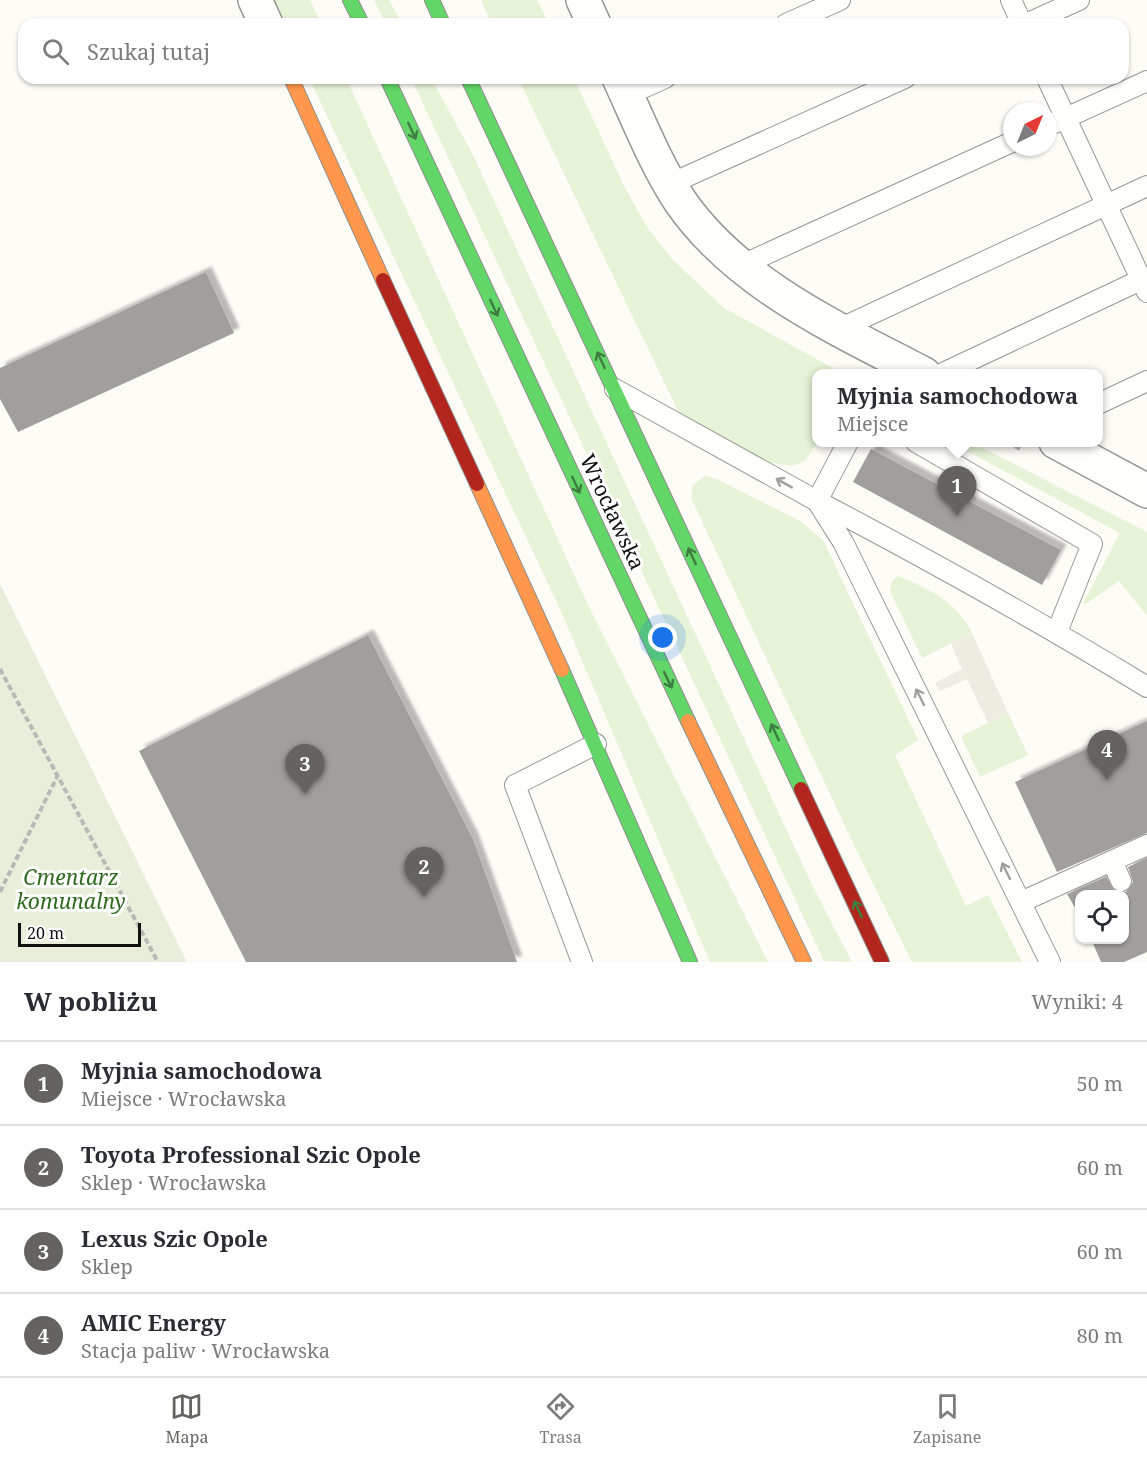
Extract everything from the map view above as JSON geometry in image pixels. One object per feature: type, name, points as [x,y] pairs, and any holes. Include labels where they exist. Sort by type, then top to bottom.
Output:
[{"type":"main road","points":[[350,0],[359,18]]},
{"type":"main road","points":[[432,0],[440,18]]},
{"type":"main road","points":[[294,84],[596,744],[690,962]]},
{"type":"main road","name":"Wrocławska","points":[[390,84],[624,589],[804,962]]},
{"type":"main road","points":[[471,84],[882,962]]},
{"type":"street","points":[[255,0],[263,18]]},
{"type":"street","points":[[623,87],[670,184],[699,225],[742,265],[817,318],[915,369]]},
{"type":"street","points":[[1065,447],[1147,491]]},
{"type":"lane","points":[[800,18],[840,0]]},
{"type":"lane","points":[[1011,0],[1021,18]]},
{"type":"lane","points":[[1038,18],[1079,0]]},
{"type":"lane","points":[[952,369],[1145,283],[1107,205],[1057,122],[1147,81]]},
{"type":"lane","points":[[670,184],[893,84]]},
{"type":"lane","points":[[1048,84],[1052,102]]},
{"type":"lane","points":[[742,265],[1003,146]]},
{"type":"lane","points":[[839,329],[1147,186]]},
{"type":"lane","points":[[1103,402],[1147,381]]},
{"type":"lane","points":[[614,388],[817,501],[939,565],[1057,632],[1147,687]]},
{"type":"lane","points":[[817,501],[845,447]]},
{"type":"lane","points":[[924,447],[1092,544],[1057,632]]},
{"type":"lane","points":[[817,501],[843,542],[1050,962]]},
{"type":"lane","points":[[582,962],[515,785],[596,744]]},
{"type":"lane","points":[[1021,902],[1147,845]]},
{"type":"lane","points":[[1112,861],[1121,881]]},
{"type":"path","points":[[0,669],[158,962]]},
{"type":"path","points":[[0,892],[58,776]]},
{"type":"green space","points":[[272,0],[310,0],[318,18],[280,18]]},
{"type":"green space","points":[[374,0],[389,0],[399,18],[383,18]]},
{"type":"green space","points":[[481,0],[537,0],[546,18],[489,18]]},
{"type":"green space","points":[[312,84],[349,84],[589,607],[768,962],[710,962],[561,611]]},
{"type":"green space","points":[[414,84],[434,84],[471,151],[813,887],[852,962],[824,961]]},
{"type":"green space","points":[[521,84],[577,84],[624,186],[647,227],[673,260],[724,308],[835,369],[812,369],[812,447],[814,447],[806,460],[793,466],[765,462],[678,411]]},
{"type":"green space","points":[[959,447],[981,447],[1147,532],[1147,616],[1119,581],[1086,604],[1083,603],[1120,533]]},
{"type":"green space","points":[[705,476],[717,479],[800,521],[823,540],[918,740],[895,755],[966,906],[988,895],[1022,962],[912,962],[854,845],[691,498],[693,485]]},
{"type":"green space","points":[[898,576],[941,597],[958,612],[972,633],[922,658],[890,591],[892,581]]},
{"type":"green space","name":"Cmentarz komunalny","points":[[0,584],[187,962],[0,962]]},
{"type":"green space","points":[[1008,713],[1028,755],[980,777],[961,736]]},
{"type":"shaded area","points":[[972,633],[1008,713],[988,723],[967,679],[940,691],[935,683],[962,669],[951,644]]},
{"type":"building","points":[[206,272],[234,333],[18,432],[0,399],[0,368]]},
{"type":"building","points":[[871,449],[1061,550],[1042,585],[853,482]]},
{"type":"building","points":[[368,635],[473,839],[517,962],[246,962],[139,751]]},
{"type":"building","points":[[1147,721],[1147,833],[1057,872],[1015,782]]},
{"type":"building","points":[[1147,858],[1147,952],[1124,962],[1101,962],[1093,944],[1129,944],[1127,890],[1133,882],[1128,867]]},
{"type":"building","points":[[1106,877],[1114,890],[1076,890]]},
{"type":"building","points":[[1075,891],[1075,908],[1067,894]]},
{"type":"traffic: fast","points":[[350,0],[359,18]]},
{"type":"traffic: fast","points":[[432,0],[440,18]]},
{"type":"traffic: fast","points":[[390,84],[688,721]]},
{"type":"traffic: fast","points":[[471,84],[801,789]]},
{"type":"traffic: fast","points":[[562,670],[690,962]]},
{"type":"traffic: slow","points":[[294,84],[383,280]]},
{"type":"traffic: slow","points":[[477,484],[562,670]]},
{"type":"traffic: slow","points":[[688,721],[804,962]]},
{"type":"traffic: jam","points":[[383,280],[477,484]]},
{"type":"traffic: jam","points":[[801,789],[882,962]]},
{"type":"place","name":"Myjnia samochodowa","points":[[957,516]]},
{"type":"place","name":"AMIC Energy","points":[[1107,780]]},
{"type":"place","name":"Lexus Szic Opole","points":[[305,794]]},
{"type":"place","name":"Toyota Professional Szic Opole","points":[[424,897]]}]
